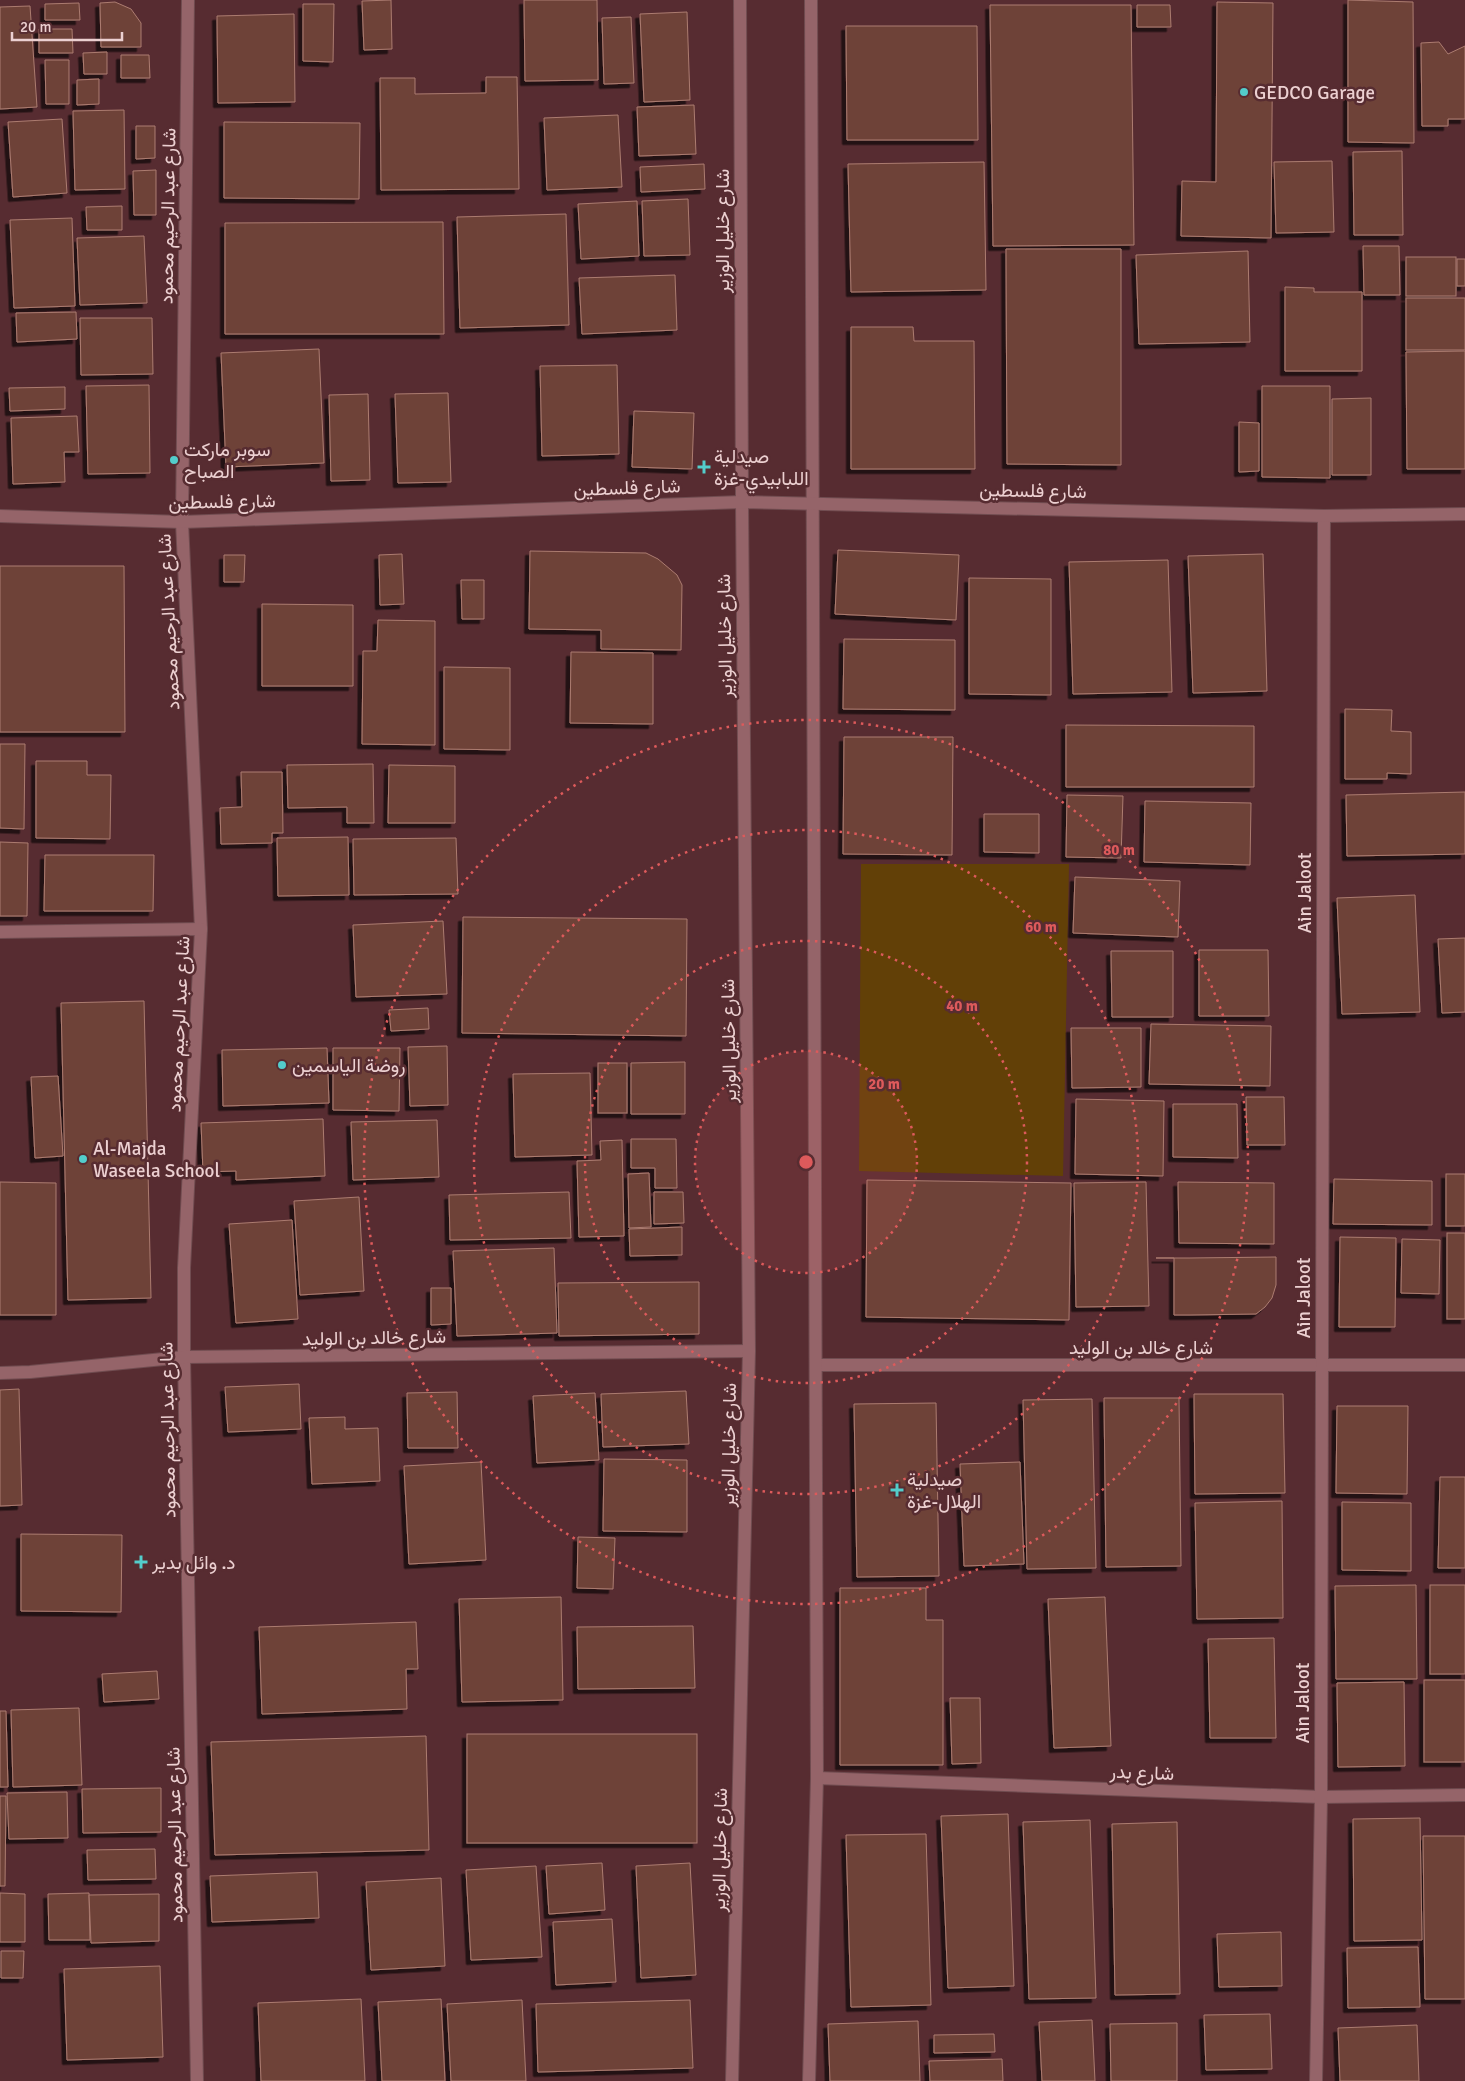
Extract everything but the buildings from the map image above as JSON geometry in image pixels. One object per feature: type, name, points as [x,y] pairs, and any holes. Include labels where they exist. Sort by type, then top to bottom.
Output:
[{"type":"street","name":"شارع عبد الرحيم محمود","points":[[188,0],[182,522],[201,929],[184,1268],[184,1357],[197,2081]]},
{"type":"street","name":"شارع خليل الوزير","points":[[732,2081],[749,1351],[740,0]]},
{"type":"street","points":[[809,2081],[817,1778],[811,0]]},
{"type":"street","name":"شارع فلسطين","points":[[0,516],[182,522],[742,502],[1324,516],[1465,514]]},
{"type":"street","name":"Ain Jaloot","points":[[1316,2081],[1321,1797],[1324,516]]},
{"type":"street","points":[[0,932],[201,929]]},
{"type":"street","name":"شارع خالد بن الوليد","points":[[0,1373],[30,1372],[184,1357],[749,1351]]},
{"type":"street","name":"شارع خالد بن الوليد","points":[[816,1365],[1465,1365]]},
{"type":"street","name":"شارع بدر","points":[[817,1778],[1321,1797],[1465,1795]]},
{"type":"shaded area","points":[[861,864],[1069,864],[1063,1176],[859,1171]]},
{"type":"place","name":"GEDCO Garage","points":[[1244,92]]},
{"type":"place","name":"سوبر ماركت الصباح","points":[[174,460]]},
{"type":"place","name":"صيدلية اللبابيدي-غزة","points":[[704,467]]},
{"type":"place","name":"روضة الياسمين","points":[[282,1065]]},
{"type":"place","name":"Al-Majda Waseela School","points":[[83,1159]]},
{"type":"place","name":"صيدلية الهلال-غزة","points":[[897,1490]]},
{"type":"place","name":"د. وائل بدير","points":[[141,1562]]}]
